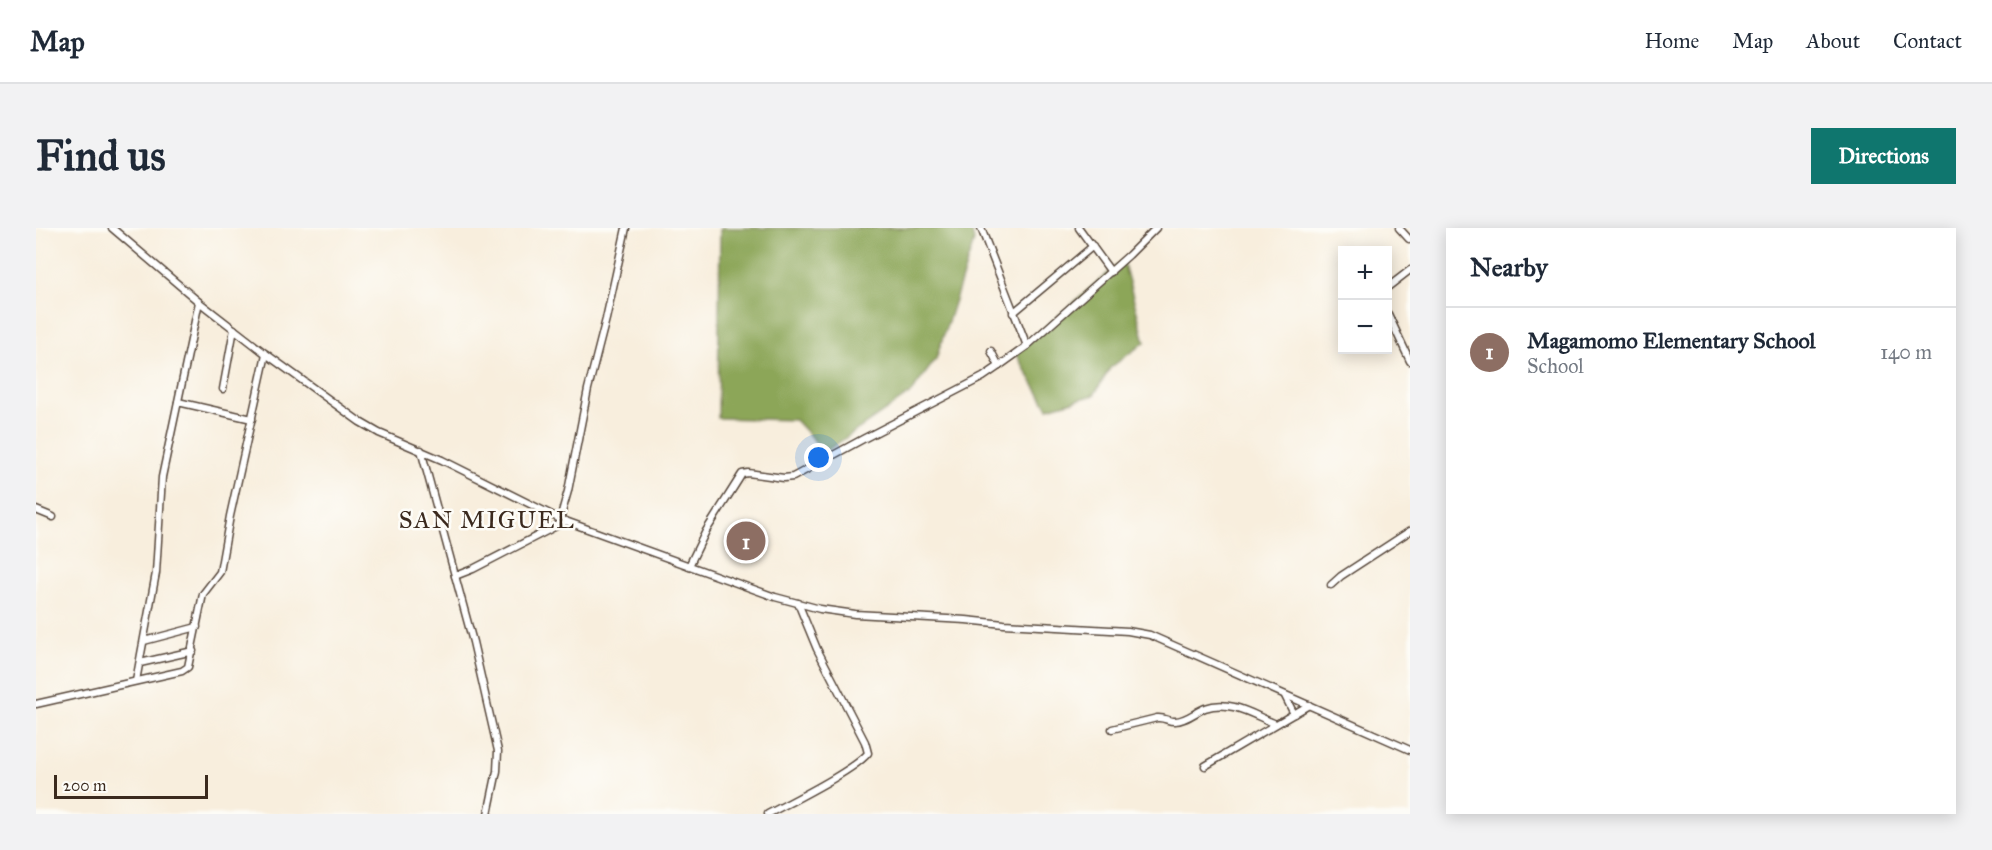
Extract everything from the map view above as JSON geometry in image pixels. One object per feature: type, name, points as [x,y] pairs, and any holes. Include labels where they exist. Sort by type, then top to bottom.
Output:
[{"type":"street","points":[[112,228],[199,302],[266,354],[369,427],[563,520],[798,603],[855,614],[1128,631],[1150,635],[1410,750]]},
{"type":"street","points":[[563,520],[588,389],[626,228]]},
{"type":"street","points":[[981,228],[1027,346]]},
{"type":"street","points":[[1079,228],[1111,272]]},
{"type":"street","points":[[689,566],[706,531],[742,474],[793,477],[983,377],[1027,346],[1111,272],[1156,228]]},
{"type":"street","points":[[1399,228],[1409,239]]},
{"type":"street","points":[[1013,313],[1093,246]]},
{"type":"street","points":[[1392,284],[1410,270]]},
{"type":"street","points":[[136,681],[156,573],[162,477],[199,302]]},
{"type":"street","points":[[1392,323],[1410,361]]},
{"type":"street","points":[[223,389],[234,329]]},
{"type":"street","points":[[991,351],[999,366]]},
{"type":"street","points":[[36,704],[186,669],[190,664],[204,591],[220,572],[266,354]]},
{"type":"street","points":[[178,402],[252,419]]},
{"type":"street","points":[[421,450],[475,652],[498,751],[497,771],[488,814]]},
{"type":"street","points":[[36,510],[53,517]]},
{"type":"street","points":[[455,576],[473,569],[563,520]]},
{"type":"street","points":[[1331,585],[1410,531]]},
{"type":"street","points":[[768,814],[849,767],[868,753],[865,742],[817,649],[798,603]]},
{"type":"street","points":[[144,641],[196,627]]},
{"type":"street","points":[[140,663],[193,651]]},
{"type":"street","points":[[1285,695],[1294,714]]},
{"type":"street","points":[[1112,729],[1158,718],[1178,721],[1207,707],[1221,704],[1232,705],[1276,724]]},
{"type":"street","points":[[1205,766],[1309,705]]},
{"type":"green space","points":[[720,228],[971,228],[974,241],[936,359],[911,393],[825,452],[795,420],[718,418]]},
{"type":"green space","points":[[1123,260],[1145,342],[1110,368],[1094,395],[1048,408],[1015,353]]},
{"type":"place","name":"Magamomo Elementary School","points":[[746,541]]},
{"type":"district","name":"SAN MIGUEL","points":[[487,520]]}]
